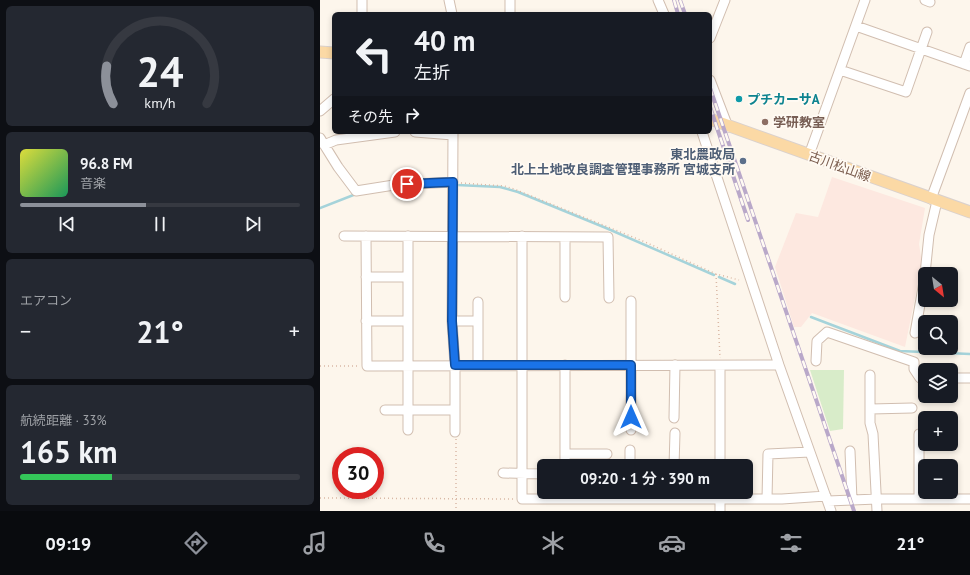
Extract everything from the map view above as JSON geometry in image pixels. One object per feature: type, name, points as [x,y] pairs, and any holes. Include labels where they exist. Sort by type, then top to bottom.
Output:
[{"type":"main road","points":[[320,52],[332,53]]},
{"type":"main road","name":"古川松山線","points":[[712,120],[728,127],[970,212]]},
{"type":"street","points":[[362,0],[362,12]]},
{"type":"street","points":[[449,0],[452,12]]},
{"type":"street","points":[[510,0],[510,12]]},
{"type":"street","points":[[658,0],[663,12]]},
{"type":"street","points":[[712,31],[725,0]]},
{"type":"street","points":[[809,155],[865,0]]},
{"type":"street","points":[[856,26],[967,65],[970,47]]},
{"type":"street","points":[[840,70],[906,92],[927,32]]},
{"type":"street","points":[[712,85],[728,127]]},
{"type":"street","points":[[926,267],[934,200],[970,93]]},
{"type":"street","points":[[320,111],[332,101]]},
{"type":"street","points":[[380,134],[322,141],[338,167],[356,191],[394,185],[453,182]]},
{"type":"street","points":[[453,134],[452,321],[455,365],[456,432]]},
{"type":"street","points":[[703,134],[780,365],[831,511]]},
{"type":"street","points":[[344,236],[608,237],[609,298]]},
{"type":"street","points":[[366,236],[367,366],[780,365]]},
{"type":"street","points":[[408,236],[408,430]]},
{"type":"street","points":[[522,236],[522,499],[537,498]]},
{"type":"street","points":[[565,237],[565,297]]},
{"type":"street","points":[[366,277],[408,277]]},
{"type":"street","points":[[631,301],[631,430]]},
{"type":"street","points":[[478,302],[478,365]]},
{"type":"street","points":[[915,333],[919,307]]},
{"type":"street","points":[[366,321],[408,321]]},
{"type":"street","points":[[452,321],[478,321]]},
{"type":"street","points":[[816,361],[817,341],[827,332],[914,362],[914,369],[918,375]]},
{"type":"street","points":[[565,365],[565,459]]},
{"type":"street","points":[[674,418],[675,366]]},
{"type":"street","points":[[720,366],[720,459]]},
{"type":"street","points":[[870,375],[870,423],[878,499],[877,511]]},
{"type":"street","points":[[958,378],[970,378]]},
{"type":"street","points":[[871,409],[912,408]]},
{"type":"street","points":[[385,410],[455,410]]},
{"type":"street","points":[[674,433],[674,459]]},
{"type":"street","points":[[630,450],[630,459]]},
{"type":"street","points":[[850,451],[852,500]]},
{"type":"street","points":[[767,499],[768,454],[810,452]]},
{"type":"street","points":[[565,454],[607,454]]},
{"type":"street","points":[[503,473],[537,474]]},
{"type":"street","points":[[753,498],[827,498],[852,500],[918,499]]},
{"type":"street","points":[[958,498],[970,498]]},
{"type":"street","points":[[720,499],[720,511]]},
{"type":"path","points":[[453,182],[504,186],[514,189],[645,242],[716,274],[739,280]]},
{"type":"path","points":[[716,274],[720,366]]},
{"type":"path","points":[[320,366],[367,366]]},
{"type":"path","points":[[456,432],[456,511]]},
{"type":"path","points":[[320,498],[522,499]]},
{"type":"shaded area","points":[[832,177],[925,208],[919,244],[922,263],[921,267],[918,267],[918,283],[905,347],[812,313],[801,327],[794,327],[775,267],[796,213],[818,217]]},
{"type":"green space","points":[[810,370],[844,370],[843,429],[830,431]]},
{"type":"waterway","points":[[457,185],[500,187],[518,192],[714,275]]},
{"type":"waterway","points":[[320,208],[356,194]]},
{"type":"waterway","points":[[719,277],[735,284]]},
{"type":"waterway","points":[[811,317],[900,351],[970,354]]},
{"type":"railway","points":[[674,0],[677,12]]},
{"type":"railway","points":[[680,0],[684,12]]},
{"type":"railway","points":[[712,94],[854,511]]},
{"type":"railway","points":[[712,113],[748,220]]},
{"type":"place","name":"プチカーサA","points":[[739,99]]},
{"type":"place","name":"学研教室","points":[[765,122]]},
{"type":"place","name":"東北農政局 北上土地改良調査管理事務所 宮城支所","points":[[743,161]]},
{"type":"route","points":[[407,184],[453,182],[452,321],[455,365],[631,365],[631,417]]}]
